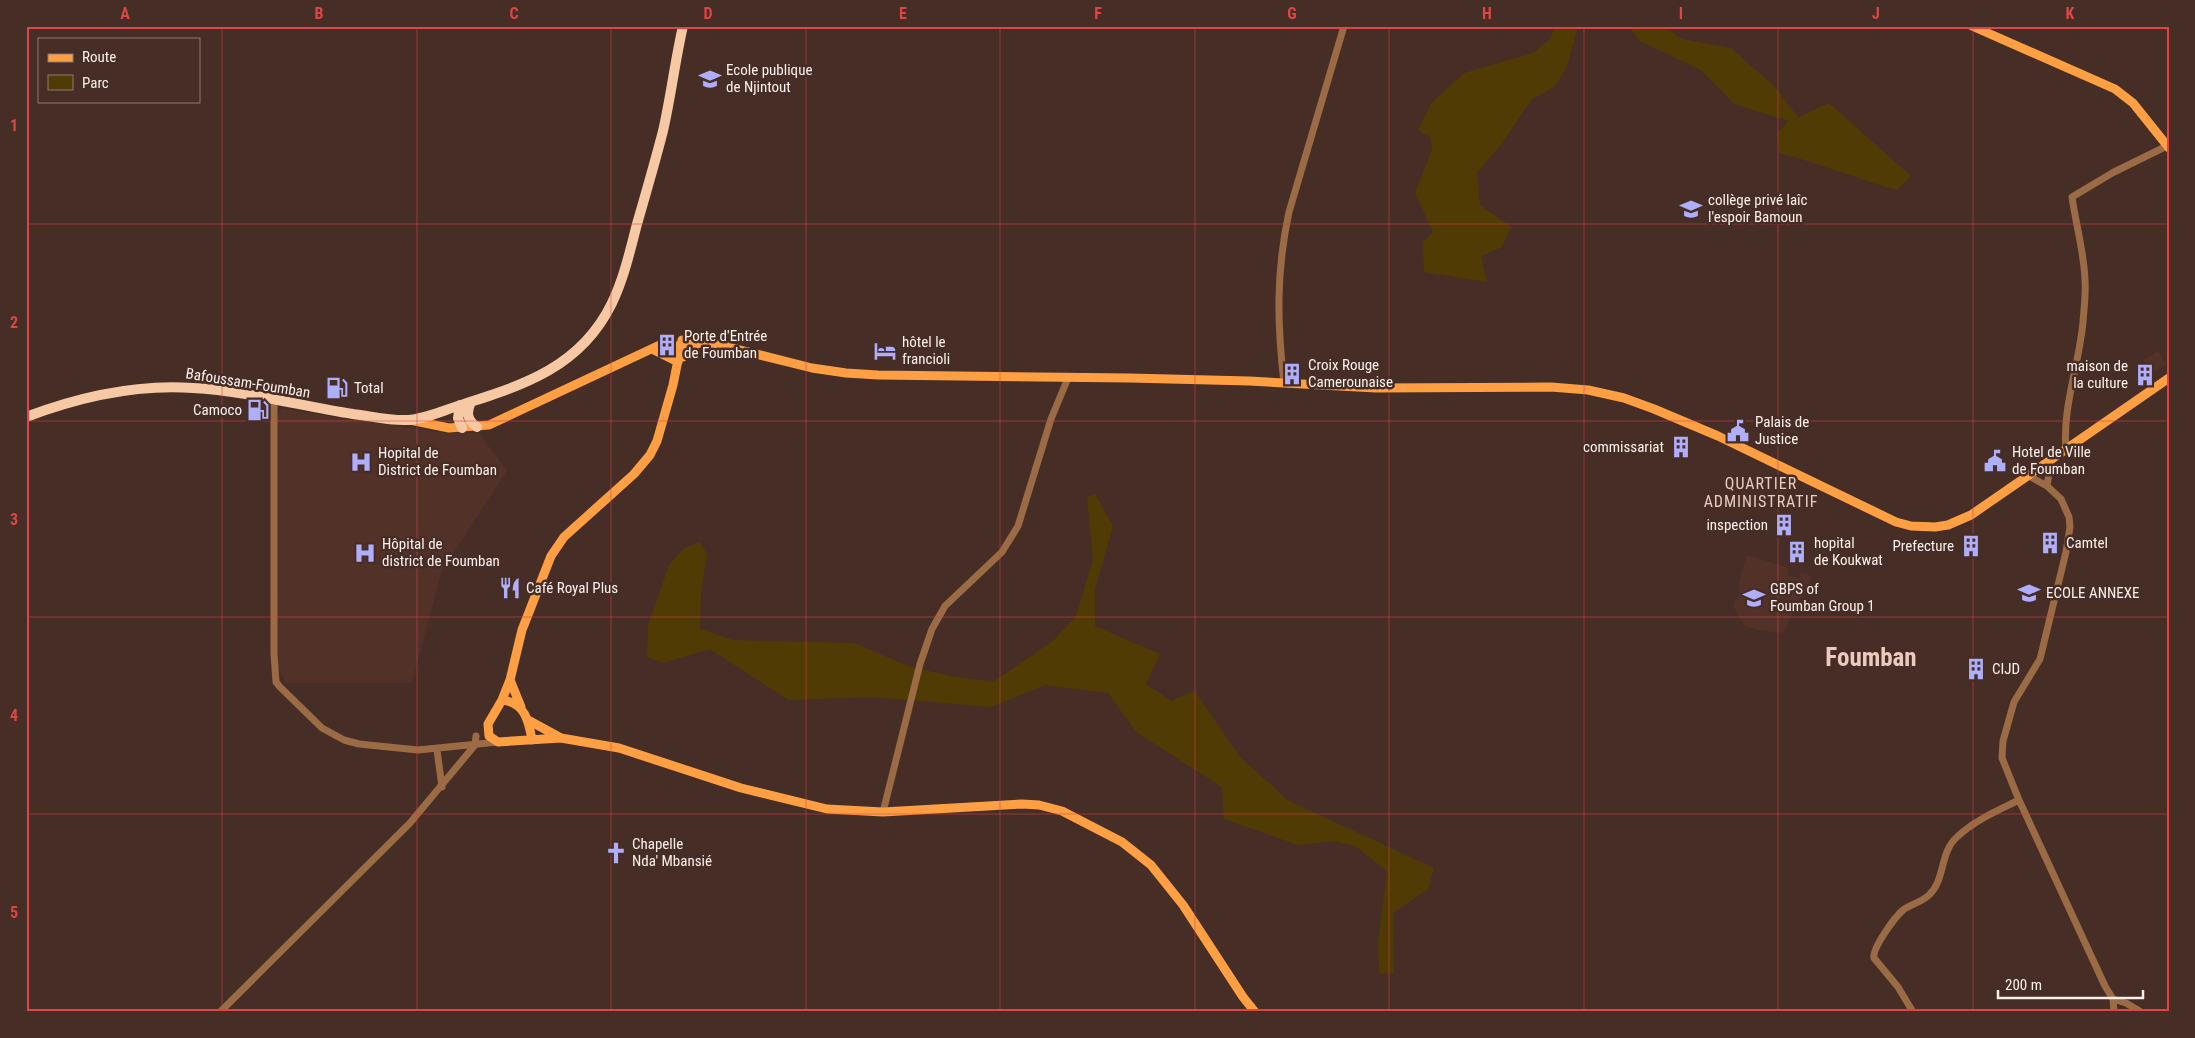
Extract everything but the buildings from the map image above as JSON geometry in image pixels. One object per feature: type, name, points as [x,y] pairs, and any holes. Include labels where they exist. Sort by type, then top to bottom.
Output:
[{"type":"highway","points":[[409,420],[471,402],[539,377],[558,366],[580,349],[606,314],[619,288],[658,149],[683,26]]},
{"type":"highway","name":"Bafoussam-Foumban","points":[[26,417],[114,392],[158,388],[194,388],[381,418],[409,420]]},
{"type":"highway","points":[[471,402],[468,408],[468,416],[471,423],[477,427]]},
{"type":"highway","points":[[460,405],[458,418],[462,428]]},
{"type":"main road","points":[[1972,26],[2114,90],[2133,103],[2168,147]]},
{"type":"main road","points":[[409,420],[439,428],[477,427],[500,421],[649,350],[684,343],[729,346],[806,367],[846,374],[1284,383],[1412,389],[1568,388],[1607,394],[1654,409],[1718,436],[1881,516],[1922,528],[1948,525],[1961,520],[2051,461],[2169,378]]},
{"type":"main road","points":[[684,343],[657,441],[645,463],[564,538],[550,556],[522,630],[510,680],[502,700],[488,724],[489,736],[498,742],[561,738],[619,748],[695,774],[777,798],[827,808],[883,812],[1022,804],[1040,805],[1062,811],[1111,836],[1138,854],[1164,880],[1197,925],[1243,997],[1255,1012]]},
{"type":"main road","points":[[680,362],[699,343]]},
{"type":"main road","points":[[649,350],[680,362]]},
{"type":"main road","points":[[510,680],[528,720],[532,740]]},
{"type":"main road","points":[[502,700],[509,700],[521,708]]},
{"type":"main road","points":[[528,720],[561,738]]},
{"type":"street","points":[[1284,383],[1278,303],[1282,244],[1289,212],[1344,26]]},
{"type":"street","points":[[2066,450],[2067,406],[2080,348],[2085,292],[2081,243],[2072,197],[2114,172],[2168,147]]},
{"type":"street","points":[[883,812],[919,670],[932,629],[946,606],[1002,552],[1015,532],[1024,512],[1050,418],[1068,378]]},
{"type":"street","points":[[274,400],[274,654],[276,682],[303,712],[322,728],[344,740],[359,744],[402,749],[438,750],[498,742]]},
{"type":"street","points":[[2046,486],[2051,461]]},
{"type":"street","points":[[2029,476],[2046,486],[2061,500],[2069,517],[2070,527],[2066,552],[2040,659],[2014,702],[2003,741],[2002,758],[2019,800],[2092,959],[2113,999],[2114,1012]]},
{"type":"street","points":[[465,746],[488,724]]},
{"type":"street","points":[[220,1012],[410,823],[475,746],[476,736]]},
{"type":"street","points":[[438,750],[442,786]]},
{"type":"street","points":[[1913,1012],[1898,987],[1874,958],[1874,950],[1897,916],[1926,897],[1934,888],[1946,851],[1955,838],[1973,822],[2019,800]]},
{"type":"street","points":[[2113,999],[2126,1003],[2142,1012]]},
{"type":"shaded area","points":[[2158,351],[2166,365],[2151,373],[2143,360]]},
{"type":"shaded area","name":"Hôpital de district de Foumban","points":[[282,408],[445,433],[479,433],[507,471],[442,570],[412,683],[286,683],[278,668],[275,428],[278,413]]},
{"type":"shaded area","points":[[1747,555],[1789,568],[1787,575],[1799,578],[1801,572],[1812,576],[1783,633],[1758,630],[1744,625],[1733,606],[1740,590],[1739,582]]},
{"type":"green space","points":[[1554,26],[1578,26],[1567,67],[1555,86],[1531,100],[1500,146],[1477,173],[1480,205],[1511,227],[1502,247],[1481,256],[1487,282],[1424,272],[1423,242],[1433,232],[1415,193],[1432,150],[1431,138],[1418,130],[1431,103],[1464,73],[1533,53],[1551,38]]},
{"type":"green space","points":[[1628,26],[1663,26],[1682,39],[1731,48],[1776,88],[1798,117],[1829,103],[1911,176],[1897,190],[1779,153],[1777,133],[1789,121],[1734,104],[1701,70],[1640,41]]},
{"type":"green space","points":[[1095,494],[1113,526],[1095,589],[1095,626],[1160,654],[1146,684],[1171,701],[1195,691],[1240,757],[1289,801],[1434,868],[1428,889],[1393,913],[1394,974],[1379,973],[1378,943],[1387,871],[1355,846],[1333,841],[1298,845],[1224,819],[1222,787],[1136,732],[1108,693],[1045,685],[991,707],[872,697],[788,700],[710,649],[663,663],[647,657],[648,625],[669,565],[683,549],[700,542],[707,554],[701,594],[700,629],[733,640],[854,643],[911,667],[951,676],[993,682],[1054,640],[1076,616],[1093,560],[1087,497]]},
{"type":"place","name":"Ecole publique de Njintout","points":[[710,79]]},
{"type":"place","name":"collège privé laîc l'espoir Bamoun","points":[[1691,209]]},
{"type":"place","name":"Porte d'Entrée de Foumban","points":[[667,345]]},
{"type":"place","name":"hôtel le francioli","points":[[885,351]]},
{"type":"place","name":"Croix Rouge Camerounaise","points":[[1292,374]]},
{"type":"place","name":"maison de la culture","points":[[2145,375]]},
{"type":"place","name":"Total","points":[[337,388]]},
{"type":"place","name":"Camoco","points":[[258,410]]},
{"type":"place","name":"Palais de Justice","points":[[1738,431]]},
{"type":"place","name":"commissariat","points":[[1681,447]]},
{"type":"place","name":"Hotel de Ville de Foumban","points":[[1995,461]]},
{"type":"place","name":"Hopital de District de Foumban","points":[[361,462]]},
{"type":"place","name":"inspection","points":[[1784,525]]},
{"type":"place","name":"Camtel","points":[[2050,543]]},
{"type":"place","name":"Prefecture","points":[[1971,546]]},
{"type":"place","name":"hopital de Koukwat","points":[[1797,552]]},
{"type":"place","name":"Hôpital de district de Foumban","points":[[365,553]]},
{"type":"place","name":"Café Royal Plus","points":[[510,588]]},
{"type":"place","name":"ECOLE ANNEXE","points":[[2029,593]]},
{"type":"place","name":"GBPS of Foumban Group 1","points":[[1754,598]]},
{"type":"place","name":"CIJD","points":[[1976,669]]},
{"type":"place","name":"Chapelle Nda' Mbansié","points":[[616,853]]},
{"type":"district","name":"QUARTIER ADMINISTRATIF","points":[[1761,492]]},
{"type":"district","name":"Foumban","points":[[1871,657]]}]
